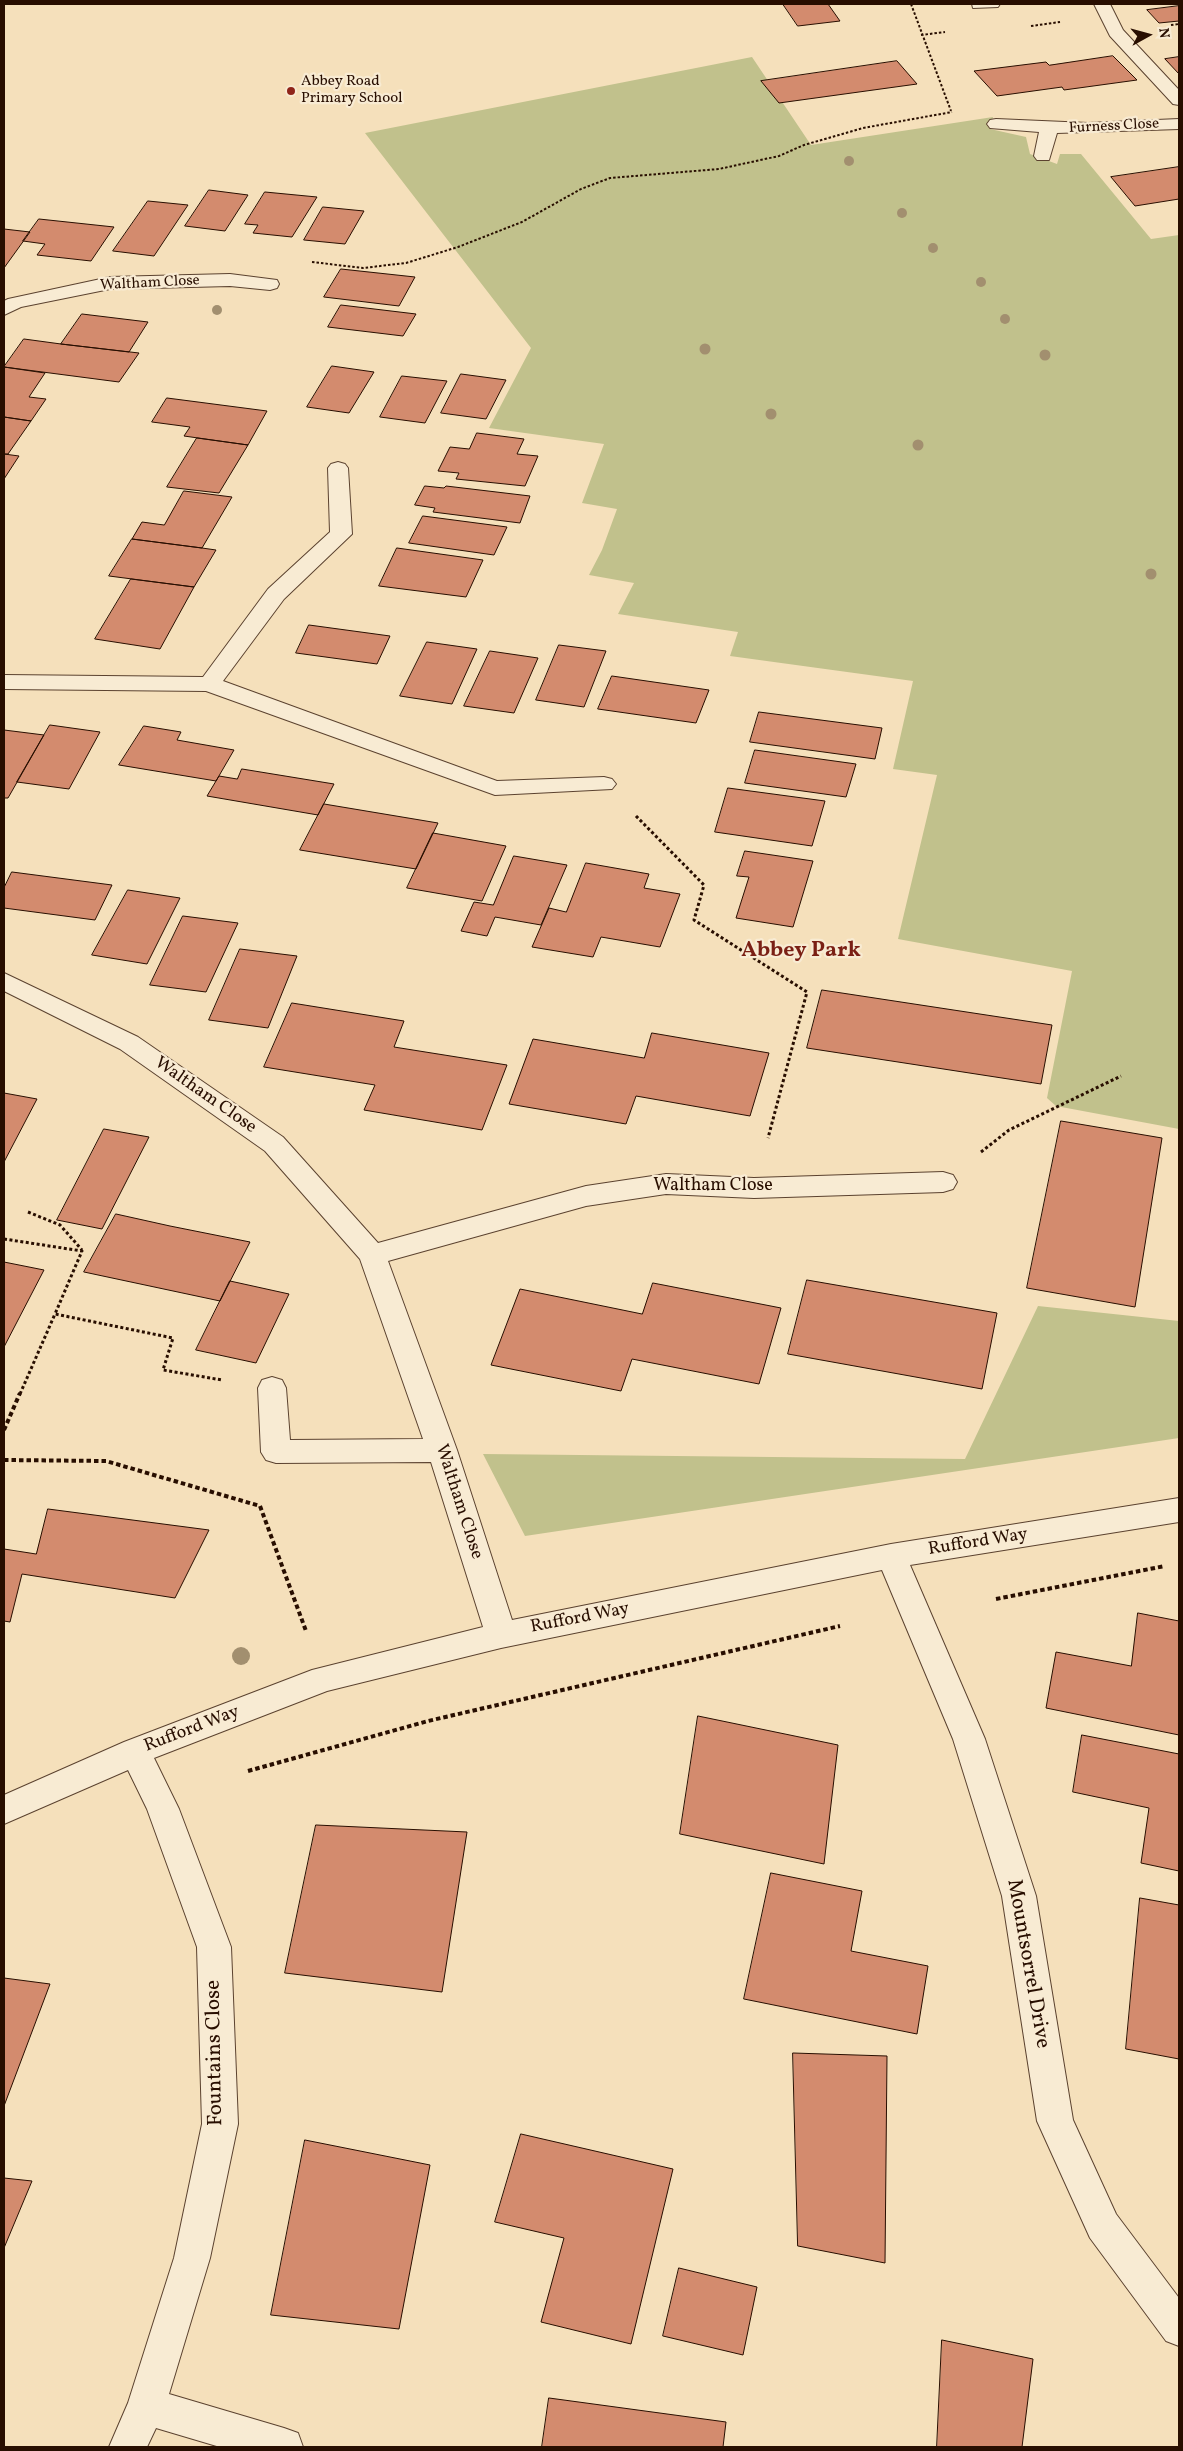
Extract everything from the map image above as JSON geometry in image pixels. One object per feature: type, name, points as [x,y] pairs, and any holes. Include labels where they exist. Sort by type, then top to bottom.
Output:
[{"type":"street","name":"Furness Close","points":[[1102,4],[1116,32],[1179,100]]},
{"type":"street","name":"Furness Close","points":[[996,124],[1049,129],[1126,128],[1179,124]]},
{"type":"street","name":"Furness Close","points":[[1043,156],[1049,129]]},
{"type":"street","name":"Waltham Close","points":[[4,309],[15,303],[110,283],[230,280],[270,284]]},
{"type":"street","points":[[209,684],[276,594],[341,534],[338,468]]},
{"type":"street","points":[[4,682],[209,684],[495,788],[604,784]]},
{"type":"street","name":"Waltham Close","points":[[4,981],[129,1042],[274,1144],[372,1255],[442,1450],[501,1635]]},
{"type":"street","name":"Waltham Close","points":[[372,1255],[586,1196],[666,1184],[754,1188],[943,1182]]},
{"type":"street","points":[[272,1388],[276,1452],[442,1450]]},
{"type":"street","name":"Rufford Way","points":[[4,1810],[135,1752],[323,1679],[501,1635],[891,1556],[1179,1510]]},
{"type":"street","name":"Mountsorrel Drive","points":[[891,1556],[969,1739],[1019,1896],[1055,2121],[1102,2226],[1179,2328]]},
{"type":"street","name":"Fountains Close","points":[[128,2447],[146,2406],[192,2258],[220,2124],[214,1947],[163,1809],[135,1752]]},
{"type":"street","points":[[146,2406],[284,2447]]},
{"type":"path","points":[[911,4],[952,112]]},
{"type":"path","points":[[270,284],[302,261],[362,268],[406,263],[432,255],[522,222],[581,189],[610,178],[719,169],[779,156],[804,145],[863,128],[961,112]]},
{"type":"path","points":[[604,784],[704,885],[694,920],[807,992],[754,1188]]},
{"type":"path","points":[[943,1182],[1009,1130],[1121,1076]]},
{"type":"path","points":[[28,1212],[60,1225],[82,1251]]},
{"type":"path","points":[[4,1239],[82,1251]]},
{"type":"path","points":[[4,1430],[82,1251]]},
{"type":"path","points":[[55,1314],[173,1338],[163,1370],[272,1388]]},
{"type":"path","points":[[4,1460],[106,1461],[260,1506],[323,1679]]},
{"type":"path","points":[[996,1599],[1170,1565]]},
{"type":"path","points":[[248,1771],[428,1721],[840,1626]]},
{"type":"green space","points":[[752,57],[811,145],[993,117],[990,129],[1026,137],[1030,154],[1057,164],[1060,154],[1081,154],[1151,239],[1179,235],[1179,1129],[1056,1106],[1047,1098],[1072,971],[898,939],[937,775],[893,769],[913,681],[730,656],[738,632],[618,614],[634,583],[589,575],[602,550],[617,509],[582,503],[604,444],[489,428],[531,348],[365,133]]},
{"type":"green space","points":[[1038,1306],[1179,1321],[1179,1438],[525,1536],[483,1454],[965,1459]]},
{"type":"building","points":[[783,4],[828,4],[840,21],[798,26]]},
{"type":"building","points":[[1179,6],[1179,21],[1159,23],[1147,10]]},
{"type":"building","points":[[1113,56],[1137,80],[1064,90],[1062,87],[997,96],[974,71],[1046,62],[1049,65]]},
{"type":"building","points":[[1179,57],[1179,74],[1165,59]]},
{"type":"building","points":[[897,61],[917,84],[779,103],[761,81]]},
{"type":"building","points":[[1179,167],[1179,199],[1135,206],[1111,177]]},
{"type":"building","points":[[209,190],[248,195],[225,231],[185,226]]},
{"type":"building","points":[[265,192],[317,197],[292,237],[253,233],[258,225],[245,224]]},
{"type":"building","points":[[148,201],[188,205],[154,256],[113,251]]},
{"type":"building","points":[[323,207],[364,211],[345,244],[304,240]]},
{"type":"building","points":[[39,219],[114,227],[91,261],[37,255],[45,244],[23,241]]},
{"type":"building","points":[[4,229],[30,232],[4,268]]},
{"type":"building","points":[[341,269],[415,277],[399,306],[324,297]]},
{"type":"building","points":[[341,305],[416,314],[403,336],[328,327]]},
{"type":"building","points":[[82,314],[148,322],[129,352],[61,344]]},
{"type":"building","points":[[24,339],[139,353],[119,382],[4,367]]},
{"type":"building","points":[[332,366],[374,372],[349,413],[307,407]]},
{"type":"building","points":[[4,367],[45,373],[29,397],[46,399],[31,421],[4,417]]},
{"type":"building","points":[[461,374],[506,380],[486,419],[441,413]]},
{"type":"building","points":[[402,376],[447,381],[425,423],[380,417]]},
{"type":"building","points":[[167,398],[267,411],[248,445],[184,436],[190,427],[152,422]]},
{"type":"building","points":[[4,417],[31,421],[8,454],[4,454]]},
{"type":"building","points":[[477,433],[524,439],[517,454],[538,456],[525,486],[456,479],[459,473],[438,471],[450,447],[469,449]]},
{"type":"building","points":[[197,438],[248,445],[219,493],[167,487]]},
{"type":"building","points":[[4,454],[19,456],[4,479]]},
{"type":"building","points":[[425,486],[444,488],[446,486],[530,496],[520,523],[433,512],[435,508],[415,505]]},
{"type":"building","points":[[184,491],[232,497],[202,548],[132,539],[142,522],[164,525]]},
{"type":"building","points":[[423,516],[507,527],[494,555],[409,543]]},
{"type":"building","points":[[132,539],[216,550],[194,587],[109,576]]},
{"type":"building","points":[[397,548],[483,560],[466,597],[379,586]]},
{"type":"building","points":[[131,579],[194,587],[160,649],[95,639]]},
{"type":"building","points":[[309,625],[390,636],[377,664],[296,653]]},
{"type":"building","points":[[427,642],[477,649],[452,704],[400,696]]},
{"type":"building","points":[[559,645],[606,651],[584,707],[536,700]]},
{"type":"building","points":[[490,651],[538,658],[514,713],[464,706]]},
{"type":"building","points":[[612,676],[709,690],[696,723],[598,709]]},
{"type":"building","points":[[759,712],[882,728],[875,759],[750,742]]},
{"type":"building","points":[[50,725],[100,732],[69,789],[17,782]]},
{"type":"building","points":[[144,726],[181,732],[177,740],[234,750],[216,781],[119,765]]},
{"type":"building","points":[[4,730],[44,735],[8,798],[4,798]]},
{"type":"building","points":[[755,750],[856,764],[846,797],[745,783]]},
{"type":"building","points":[[242,769],[334,784],[318,815],[207,796],[219,776],[237,779]]},
{"type":"building","points":[[728,788],[825,801],[812,846],[715,832]]},
{"type":"building","points":[[324,804],[438,823],[416,869],[300,850]]},
{"type":"building","points":[[433,833],[506,846],[482,901],[407,888]]},
{"type":"building","points":[[745,851],[813,861],[793,927],[736,918],[749,877],[737,876]]},
{"type":"building","points":[[514,856],[567,865],[541,925],[495,917],[487,936],[461,931],[474,902],[493,905]]},
{"type":"building","points":[[586,863],[649,874],[644,888],[680,894],[660,947],[601,937],[593,957],[532,947],[549,908],[566,912]]},
{"type":"building","points":[[12,872],[112,885],[95,920],[4,908],[4,888]]},
{"type":"building","points":[[128,890],[180,898],[147,964],[92,955]]},
{"type":"building","points":[[183,916],[238,923],[206,992],[150,985]]},
{"type":"building","points":[[240,949],[297,956],[268,1028],[209,1020]]},
{"type":"building","points":[[822,990],[1052,1025],[1041,1084],[807,1048]]},
{"type":"building","points":[[292,1003],[404,1021],[394,1047],[507,1065],[482,1130],[364,1110],[375,1085],[264,1067]]},
{"type":"building","points":[[652,1033],[769,1053],[750,1116],[636,1096],[626,1124],[509,1104],[533,1039],[644,1058]]},
{"type":"building","points":[[4,1093],[37,1099],[4,1162]]},
{"type":"building","points":[[1061,1121],[1162,1138],[1135,1307],[1027,1288]]},
{"type":"building","points":[[104,1129],[149,1137],[102,1229],[57,1220]]},
{"type":"building","points":[[116,1214],[250,1242],[220,1301],[84,1272]]},
{"type":"building","points":[[4,1262],[44,1270],[4,1347]]},
{"type":"building","points":[[807,1280],[997,1313],[982,1389],[788,1354]]},
{"type":"building","points":[[230,1281],[289,1294],[256,1363],[196,1350]]},
{"type":"building","points":[[653,1283],[781,1308],[759,1384],[632,1359],[621,1391],[491,1365],[520,1289],[642,1314]]},
{"type":"building","points":[[48,1509],[209,1530],[175,1598],[22,1574],[10,1622],[4,1621],[4,1549],[36,1554]]},
{"type":"building","points":[[1138,1613],[1179,1621],[1179,1735],[1046,1708],[1056,1652],[1131,1666]]},
{"type":"building","points":[[698,1716],[838,1745],[824,1864],[680,1834]]},
{"type":"building","points":[[1082,1735],[1179,1754],[1179,1871],[1141,1863],[1149,1808],[1073,1792]]},
{"type":"building","points":[[316,1825],[467,1832],[442,1992],[285,1973]]},
{"type":"building","points":[[771,1873],[862,1891],[851,1951],[928,1966],[917,2034],[744,1999]]},
{"type":"building","points":[[1140,1898],[1179,1905],[1179,2059],[1126,2049]]},
{"type":"building","points":[[4,1978],[50,1984],[4,2106]]},
{"type":"building","points":[[793,2053],[887,2056],[885,2263],[798,2246]]},
{"type":"building","points":[[521,2134],[673,2169],[631,2344],[541,2322],[564,2238],[495,2222]]},
{"type":"building","points":[[305,2140],[430,2165],[399,2329],[271,2315]]},
{"type":"building","points":[[4,2178],[32,2181],[4,2248]]},
{"type":"building","points":[[679,2268],[757,2287],[743,2355],[663,2336]]},
{"type":"building","points":[[942,2340],[1033,2359],[1022,2447],[937,2447]]},
{"type":"building","points":[[549,2398],[726,2422],[723,2447],[542,2447]]},
{"type":"place","name":"Abbey Road Primary School","points":[[291,91]]},
{"type":"district","name":"Abbey Park","points":[[801,952]]}]
